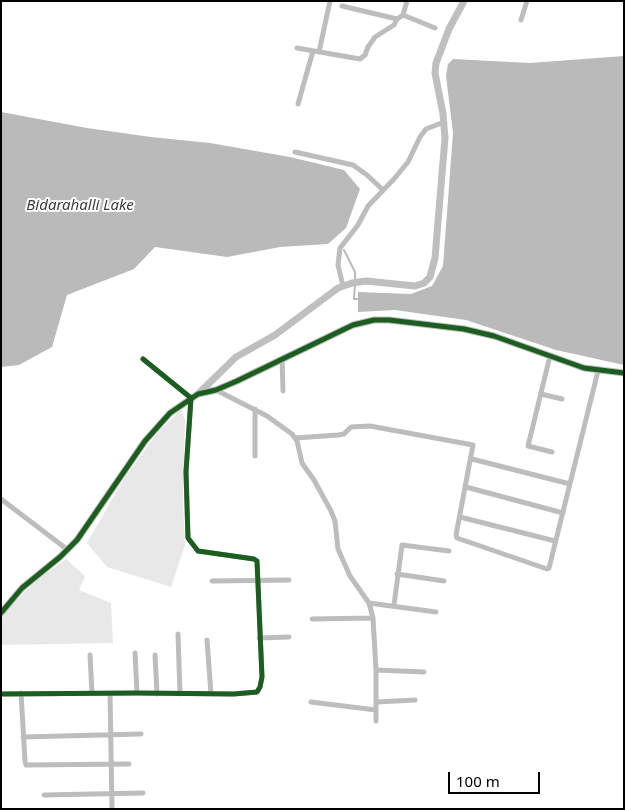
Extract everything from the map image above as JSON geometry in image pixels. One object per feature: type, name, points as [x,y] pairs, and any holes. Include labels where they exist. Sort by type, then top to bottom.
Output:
[{"type":"street","points":[[319,52],[330,1]]},
{"type":"street","points":[[297,48],[360,59],[365,55],[368,47],[376,37],[394,25],[397,19],[403,15],[407,1]]},
{"type":"street","points":[[1,613],[22,588],[68,550],[84,530],[145,441],[170,413],[194,396],[236,357],[275,335],[327,295],[343,286],[366,282],[416,286],[428,280],[432,274],[436,258],[445,138],[436,77],[436,63],[449,29],[464,1]]},
{"type":"street","points":[[521,20],[527,1]]},
{"type":"street","points":[[342,6],[397,19]]},
{"type":"street","points":[[403,15],[435,28]]},
{"type":"street","points":[[298,104],[313,51]]},
{"type":"street","points":[[343,286],[338,265],[340,248],[358,225],[368,206],[394,180],[408,162],[426,129],[444,122]]},
{"type":"street","points":[[295,152],[353,165],[383,190]]},
{"type":"street","points":[[194,396],[216,390],[353,324],[382,320],[469,330],[494,336],[584,368],[624,373]]},
{"type":"street","points":[[550,356],[528,446],[552,452]]},
{"type":"street","points":[[282,358],[284,391]]},
{"type":"street","points":[[143,359],[194,396]]},
{"type":"street","points":[[295,438],[338,436],[344,434],[351,427],[377,427],[471,444],[474,447],[472,460],[456,535],[459,539],[547,569],[549,568],[556,541],[598,371]]},
{"type":"street","points":[[216,390],[254,409],[286,429],[295,438],[302,463],[314,480],[333,516],[338,549],[350,576],[370,603],[373,618],[376,670],[376,721]]},
{"type":"street","points":[[541,394],[562,399]]},
{"type":"street","points":[[1,694],[248,694],[256,692],[260,687],[262,677],[259,638],[258,566],[254,558],[198,551],[188,538],[186,472],[194,396]]},
{"type":"street","points":[[254,409],[255,456]]},
{"type":"street","points":[[472,460],[570,484]]},
{"type":"street","points":[[466,487],[563,513]]},
{"type":"street","points":[[1,499],[68,550]]},
{"type":"street","points":[[460,517],[556,541]]},
{"type":"street","points":[[394,605],[402,545],[449,551]]},
{"type":"street","points":[[398,574],[444,581]]},
{"type":"street","points":[[212,581],[289,580]]},
{"type":"street","points":[[370,603],[436,612]]},
{"type":"street","points":[[312,619],[373,618]]},
{"type":"street","points":[[178,634],[180,694]]},
{"type":"street","points":[[259,638],[289,637]]},
{"type":"street","points":[[207,640],[211,694]]},
{"type":"street","points":[[135,653],[137,693]]},
{"type":"street","points":[[90,655],[92,693]]},
{"type":"street","points":[[155,655],[157,694]]},
{"type":"street","points":[[376,670],[424,672]]},
{"type":"street","points":[[22,693],[26,765],[129,764]]},
{"type":"street","points":[[110,693],[112,809]]},
{"type":"street","points":[[376,702],[415,700]]},
{"type":"street","points":[[311,702],[376,710]]},
{"type":"street","points":[[24,737],[141,734]]},
{"type":"street","points":[[44,795],[143,793]]},
{"type":"shaded area","points":[[182,409],[185,421],[183,499],[185,545],[171,587],[107,567],[87,543],[123,480],[158,432]]},
{"type":"shaded area","points":[[66,559],[85,576],[79,590],[111,603],[113,643],[1,645],[1,619],[10,607],[37,580]]},
{"type":"water","points":[[624,56],[624,365],[556,350],[466,320],[395,310],[358,312],[358,292],[411,294],[432,286],[443,266],[453,133],[446,76],[448,64],[453,59],[530,63]]},
{"type":"water","name":"Bidarahalli Lake","points":[[1,112],[87,128],[210,143],[290,157],[344,170],[360,189],[346,228],[328,244],[280,247],[227,257],[155,247],[134,269],[67,295],[52,347],[19,365],[1,367]]},
{"type":"waterway","points":[[344,250],[355,272],[355,280]]},
{"type":"waterway","points":[[355,284],[354,299],[359,299]]},
{"type":"cycle path","points":[[1,613],[22,588],[60,557],[77,540],[145,441],[170,413],[198,394],[216,390],[237,381],[353,325],[374,320],[389,320],[464,329],[494,336],[584,368],[624,373]]},
{"type":"cycle path","points":[[1,694],[234,694],[257,692],[260,687],[262,677],[257,561],[198,551],[188,538],[186,472],[191,398],[143,359]]}]
